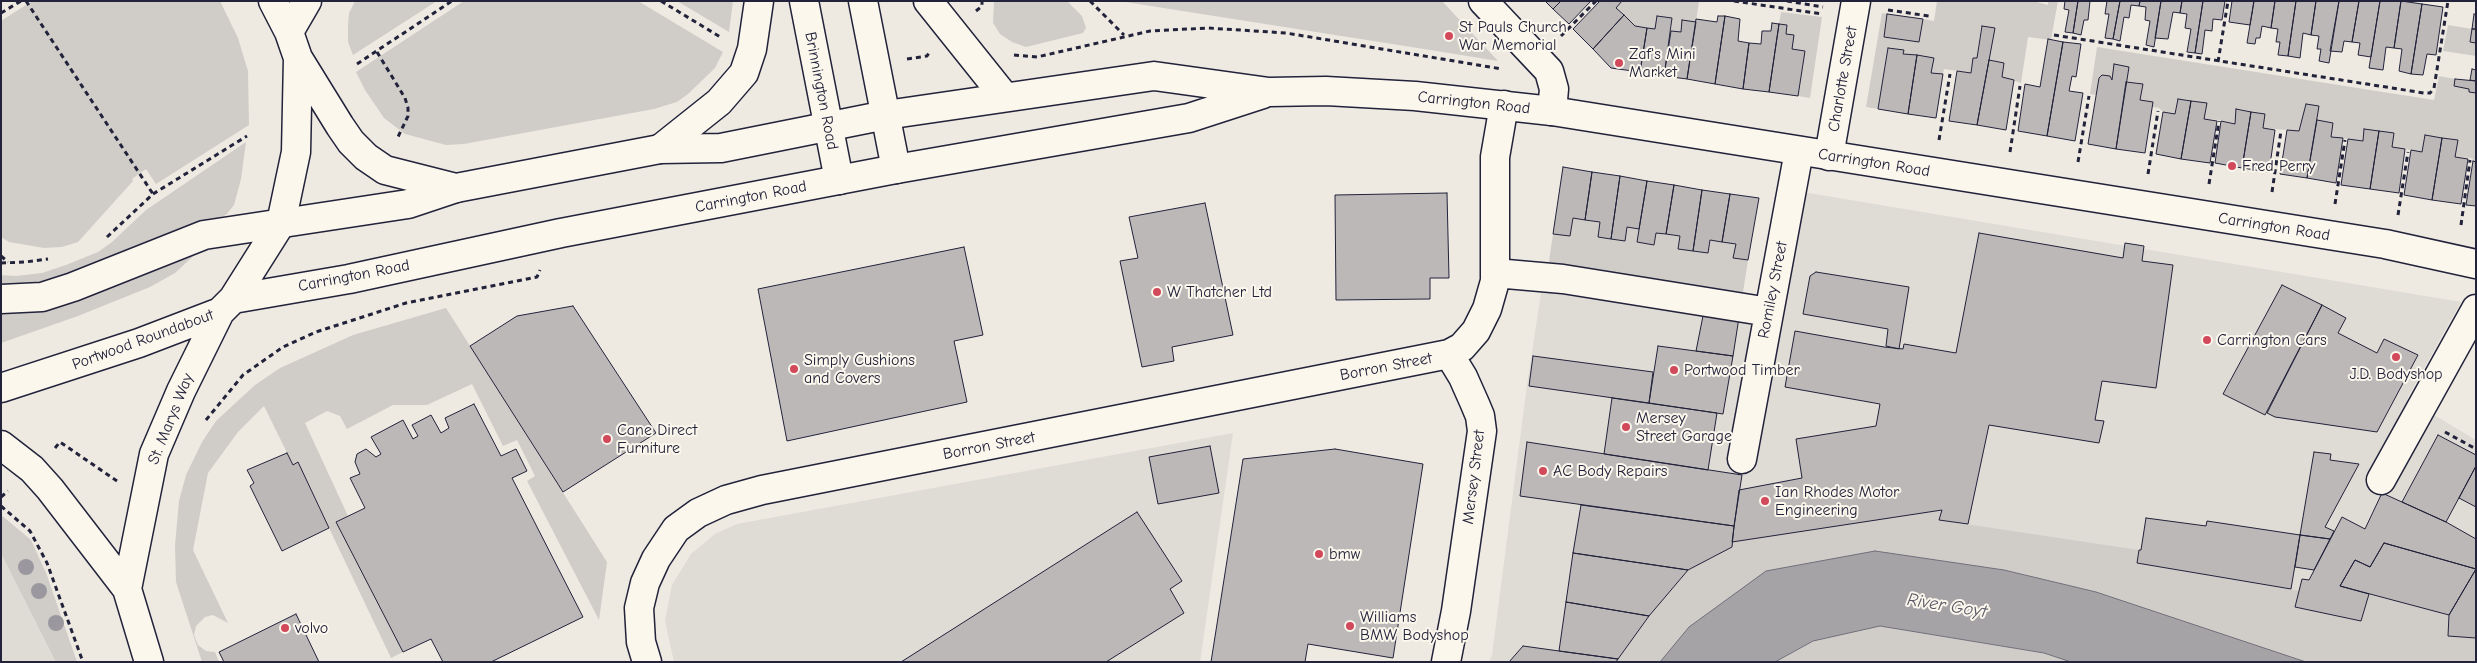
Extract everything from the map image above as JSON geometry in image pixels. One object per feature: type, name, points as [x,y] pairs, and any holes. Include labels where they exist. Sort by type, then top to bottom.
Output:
[{"type":"main road","name":"Portwood Roundabout","points":[[1,388],[130,346],[226,306],[281,223],[296,152],[298,58],[289,32],[273,1]]},
{"type":"main road","points":[[289,32],[307,1]]},
{"type":"main road","points":[[660,149],[719,102],[744,73],[752,50],[759,1]]},
{"type":"main road","name":"Brinnington Road","points":[[804,1],[839,180]]},
{"type":"main road","points":[[863,1],[896,169]]},
{"type":"main road","points":[[928,1],[1004,96]]},
{"type":"main road","points":[[1483,1],[1550,71],[1554,89],[1552,111]]},
{"type":"main road","name":"Charlotte Street","points":[[1829,156],[1843,5]]},
{"type":"main road","name":"Carrington Road","points":[[298,58],[351,142],[366,157],[385,170],[456,188],[660,149],[721,148],[886,115],[1004,96],[1154,76],[1269,92],[1326,91],[1504,105],[1552,111],[2385,244],[2476,264]]},
{"type":"main road","name":"Carrington Road","points":[[226,306],[560,233],[896,169],[1189,118],[1269,92]]},
{"type":"main road","points":[[1449,354],[1462,347],[1476,331],[1487,309],[1494,273],[1495,158],[1504,105]]},
{"type":"main road","name":"Romiley Street","points":[[1742,459],[1799,151]]},
{"type":"main road","points":[[1,299],[42,297],[111,274],[204,235],[408,204],[456,188]]},
{"type":"main road","points":[[1494,273],[1563,279],[1768,312]]},
{"type":"main road","name":"St. Marys Way","points":[[127,589],[154,454],[181,391],[226,306]]},
{"type":"main road","points":[[2381,480],[2476,309]]},
{"type":"main road","name":"Borron Street","points":[[646,662],[641,642],[639,608],[644,583],[656,558],[676,530],[698,513],[726,500],[762,490],[1449,354]]},
{"type":"main road","name":"Mersey Street","points":[[1446,662],[1456,611],[1482,431],[1480,416],[1475,404],[1463,377],[1449,354]]},
{"type":"main road","name":"St. Marys Way","points":[[1,445],[32,469],[50,488],[127,589],[149,662]]},
{"type":"path","points":[[1,13],[21,1]]},
{"type":"path","points":[[26,1],[153,194]]},
{"type":"path","points":[[357,64],[452,1]]},
{"type":"path","points":[[661,1],[728,41]]},
{"type":"path","points":[[973,13],[982,6],[982,1]]},
{"type":"path","points":[[1090,1],[1124,35]]},
{"type":"path","points":[[1557,40],[1596,1]]},
{"type":"path","points":[[1734,1],[1830,15]]},
{"type":"path","points":[[1787,1],[1843,5]]},
{"type":"path","points":[[2218,62],[2228,1]]},
{"type":"path","points":[[2054,35],[2218,62],[2430,93],[2434,88],[2448,1]]},
{"type":"path","points":[[1886,9],[1929,16]]},
{"type":"path","points":[[1011,54],[1017,57],[1037,57],[1150,30],[1208,28],[1286,34],[1504,70],[1510,66],[1550,71]]},
{"type":"path","points":[[377,52],[405,98],[408,108],[408,116],[385,170]]},
{"type":"path","points":[[1939,141],[1950,74]]},
{"type":"path","points":[[2010,152],[2020,86]]},
{"type":"path","points":[[2078,163],[2089,96]]},
{"type":"path","points":[[2148,175],[2158,111]]},
{"type":"path","points":[[2209,184],[2219,121]]},
{"type":"path","points":[[2271,195],[2281,131]]},
{"type":"path","points":[[102,241],[153,194],[247,136]]},
{"type":"path","points":[[2334,205],[2345,140]]},
{"type":"path","points":[[2398,215],[2408,152]]},
{"type":"path","points":[[2461,224],[2470,160]]},
{"type":"path","points":[[205,421],[243,375],[283,347],[325,329],[406,303],[537,277],[560,233]]},
{"type":"path","points":[[1,256],[8,262]]},
{"type":"path","points":[[1,263],[25,262],[54,257]]},
{"type":"path","points":[[1,498],[60,442],[120,483],[146,487]]},
{"type":"path","points":[[1,506],[30,531],[47,563],[83,662]]},
{"type":"shaded area","points":[[32,1],[220,1],[238,38],[248,71],[249,125],[156,184],[146,169],[140,173],[132,179],[133,181],[78,242],[62,247],[44,248],[9,242],[1,237],[1,21]]},
{"type":"shaded area","points":[[355,1],[437,1],[353,55],[348,42],[348,26],[349,13]]},
{"type":"shaded area","points":[[464,1],[638,1],[723,52],[715,68],[688,94],[677,102],[654,109],[464,144],[446,145],[405,134],[384,118],[365,90],[356,72]]},
{"type":"shaded area","points":[[677,1],[733,1],[729,32]]},
{"type":"shaded area","points":[[994,1],[1067,1],[1082,16],[1086,28],[1083,33],[1026,47],[1012,42],[1000,34],[993,23]]},
{"type":"shaded area","points":[[1119,1],[1442,1],[1498,61],[1424,49]]},
{"type":"shaded area","points":[[1622,1],[1699,1],[1696,22],[1682,21],[1681,32],[1671,31],[1672,18],[1658,16],[1655,29],[1635,26],[1616,8]]},
{"type":"shaded area","points":[[1937,1],[2033,1],[2048,5],[2048,1],[2058,1],[2051,40],[2028,37],[2021,83],[2002,77],[2004,63],[1989,60],[1995,28],[1981,27],[1977,58],[1973,58],[1971,73],[1944,69],[1943,74],[1931,73],[1933,58],[1903,54],[1904,50],[1888,48],[1878,109],[1866,107],[1882,13],[1887,14],[1884,37],[1919,42],[1923,19],[1934,21]]},
{"type":"shaded area","points":[[1781,12],[1822,17],[1810,98],[1798,96],[1805,51],[1792,49],[1786,34],[1787,25],[1779,24]]},
{"type":"shaded area","points":[[2448,25],[2472,29],[2470,42],[2476,43],[2476,56],[2443,51]]},
{"type":"shaded area","points":[[2097,47],[2434,100],[2439,76],[2455,79],[2454,86],[2469,89],[2476,93],[2476,162],[2471,158],[2455,157],[2458,140],[2425,135],[2422,152],[2392,147],[2394,133],[2364,129],[2363,141],[2331,137],[2333,123],[2317,120],[2319,106],[2306,104],[2299,131],[2263,128],[2265,114],[2237,109],[2235,124],[2220,120],[2204,119],[2206,103],[2178,99],[2175,114],[2163,112],[2159,108],[2152,107],[2152,102],[2140,100],[2143,84],[2126,82],[2128,67],[2114,64],[2112,80],[2096,95],[2090,94]]},
{"type":"shaded area","points":[[246,142],[241,179],[234,205],[226,215],[52,280],[1,286],[1,275],[16,276],[42,273],[98,252],[112,242],[146,210]]},
{"type":"shaded area","points":[[1797,191],[2461,302],[2407,399],[2476,440],[2476,616],[2243,602],[1657,662],[1489,662],[1492,655],[1527,385],[1543,280],[1772,317]]},
{"type":"shaded area","points":[[1573,218],[1600,222],[1598,237],[1624,241],[1627,227],[1639,229],[1638,242],[1654,245],[1656,233],[1680,236],[1678,248],[1708,253],[1710,240],[1736,244],[1734,258],[1748,260],[1742,299],[1548,268],[1553,234],[1570,236]]},
{"type":"shaded area","points":[[202,248],[175,273],[150,287],[78,316],[1,343],[1,314],[37,312],[80,301]]},
{"type":"shaded area","points":[[446,308],[607,562],[599,620],[527,481],[535,476],[517,440],[503,446],[472,384],[427,405],[393,405],[347,429],[340,416],[327,411],[305,423],[348,516],[336,522],[403,652],[391,658],[298,463],[293,465],[264,406],[238,432],[208,473],[193,550],[228,623],[213,615],[205,617],[196,626],[194,635],[198,645],[206,651],[215,652],[219,662],[202,662],[176,582],[175,545],[179,501],[186,475],[202,442],[216,421],[255,385],[280,368],[353,335]]},
{"type":"shaded area","points":[[1233,433],[1200,662],[674,662],[665,621],[672,585],[691,554],[715,534],[737,524]]},
{"type":"shaded area","points":[[1942,510],[1939,520],[2139,550],[2137,563],[2299,591],[2295,607],[2361,621],[2369,594],[2449,615],[2448,636],[2476,638],[2476,662],[2306,662],[2096,592],[2004,570],[1689,627],[1660,662],[1616,662],[1649,616],[1688,570],[1731,547],[1732,542]]},
{"type":"shaded area","points":[[1,515],[31,540],[46,573],[77,662],[1,662]]},
{"type":"shaded area","points":[[1,515],[31,540],[46,573],[77,662],[56,662],[1,553]]},
{"type":"shaded area","points":[[1880,626],[2044,653],[2071,662],[1775,662],[1813,641]]},
{"type":"water","name":"River Goyt","points":[[1875,551],[2004,570],[2096,592],[2306,662],[2071,662],[2044,653],[1880,626],[1813,641],[1775,662],[1660,662],[1689,627],[1766,571]]},
{"type":"building","points":[[1545,1],[1561,1],[1553,9]]},
{"type":"building","points":[[1561,1],[1591,1],[1569,24],[1553,9]]},
{"type":"building","points":[[1600,1],[1622,1],[1616,8],[1624,15],[1593,49],[1573,29]]},
{"type":"building","points":[[2065,1],[2078,1],[2073,33],[2065,32],[2069,10],[2064,9]]},
{"type":"building","points":[[2078,1],[2090,1],[2088,20],[2084,20],[2081,35],[2073,33]]},
{"type":"building","points":[[2107,1],[2120,1],[2113,39],[2105,38],[2109,14],[2105,14]]},
{"type":"building","points":[[2120,1],[2140,1],[2139,6],[2131,5],[2129,18],[2124,17],[2120,41],[2113,39]]},
{"type":"building","points":[[2140,1],[2161,1],[2154,47],[2146,45],[2150,21],[2145,20],[2146,7],[2139,6]]},
{"type":"building","points":[[2161,1],[2182,1],[2180,13],[2173,12],[2168,39],[2155,38]]},
{"type":"building","points":[[2182,1],[2203,1],[2195,53],[2187,52],[2191,29],[2185,28],[2187,14],[2180,13]]},
{"type":"building","points":[[2203,1],[2225,1],[2222,20],[2213,19],[2212,31],[2205,30],[2202,54],[2195,53]]},
{"type":"building","points":[[2232,1],[2254,1],[2250,25],[2229,22]]},
{"type":"building","points":[[2254,1],[2275,1],[2271,28],[2262,26],[2260,38],[2256,38],[2255,44],[2247,43]]},
{"type":"building","points":[[2275,1],[2296,1],[2288,56],[2278,55],[2280,42],[2276,42],[2278,29],[2271,28]]},
{"type":"building","points":[[2296,1],[2316,1],[2311,35],[2303,33],[2300,58],[2288,56]]},
{"type":"building","points":[[2316,1],[2339,1],[2329,63],[2319,61],[2321,49],[2317,49],[2319,36],[2311,35]]},
{"type":"building","points":[[2339,1],[2359,1],[2352,42],[2344,41],[2342,52],[2330,51]]},
{"type":"building","points":[[2359,1],[2380,1],[2371,57],[2358,55],[2360,43],[2352,42]]},
{"type":"building","points":[[2380,1],[2401,1],[2394,48],[2386,47],[2383,70],[2369,68]]},
{"type":"building","points":[[2401,1],[2422,4],[2411,74],[2399,71],[2402,49],[2394,48]]},
{"type":"building","points":[[2422,4],[2443,7],[2436,55],[2427,54],[2423,75],[2411,74]]},
{"type":"building","points":[[1887,14],[1923,19],[1919,42],[1884,37]]},
{"type":"building","points":[[2474,14],[2476,15],[2476,29],[2472,29]]},
{"type":"building","points":[[1624,15],[1635,26],[1647,28],[1640,72],[1611,68],[1593,49]]},
{"type":"building","points":[[1657,16],[1672,18],[1664,76],[1640,72],[1647,28],[1655,29]]},
{"type":"building","points":[[1718,16],[1725,16],[1715,84],[1687,79],[1696,19],[1717,22]]},
{"type":"building","points":[[1725,16],[1740,19],[1738,41],[1749,43],[1743,89],[1715,84]]},
{"type":"building","points":[[1682,20],[1696,22],[1687,79],[1664,76],[1671,31],[1681,32]]},
{"type":"building","points":[[1772,23],[1779,24],[1769,92],[1743,89],[1749,43],[1761,44],[1762,31],[1771,31]]},
{"type":"building","points":[[1779,24],[1787,25],[1786,34],[1794,35],[1792,49],[1805,51],[1798,96],[1769,92]]},
{"type":"building","points":[[1982,26],[1995,28],[1977,125],[1949,121],[1957,71],[1971,73],[1973,58],[1977,58]]},
{"type":"building","points":[[2472,29],[2476,29],[2476,43],[2470,42]]},
{"type":"building","points":[[2048,39],[2063,42],[2047,136],[2018,131],[2025,84],[2040,87]]},
{"type":"building","points":[[2063,42],[2081,44],[2076,77],[2072,76],[2069,91],[2083,93],[2075,141],[2047,136]]},
{"type":"building","points":[[1888,48],[1904,50],[1903,54],[1917,55],[1908,114],[1878,109]]},
{"type":"building","points":[[1917,55],[1934,58],[1931,73],[1943,74],[1936,118],[1908,114]]},
{"type":"building","points":[[1989,60],[2004,63],[2002,77],[2014,80],[2006,130],[1977,125]]},
{"type":"building","points":[[2114,64],[2129,67],[2116,149],[2088,144],[2099,78],[2102,75],[2110,76],[2112,80]]},
{"type":"building","points":[[2472,69],[2476,70],[2476,81],[2470,80]]},
{"type":"building","points":[[2455,79],[2476,81],[2476,93],[2469,92],[2469,89],[2454,86]]},
{"type":"building","points":[[2126,82],[2143,84],[2140,100],[2153,102],[2145,153],[2116,149]]},
{"type":"building","points":[[2178,99],[2191,101],[2181,159],[2156,154],[2163,112],[2175,114]]},
{"type":"building","points":[[2191,101],[2207,103],[2204,119],[2217,121],[2210,163],[2181,159]]},
{"type":"building","points":[[2306,104],[2319,106],[2307,178],[2280,174],[2287,130],[2299,131]]},
{"type":"building","points":[[2236,109],[2251,112],[2242,168],[2215,163],[2221,121],[2235,124]]},
{"type":"building","points":[[2251,112],[2265,114],[2263,128],[2275,130],[2269,172],[2242,168]]},
{"type":"building","points":[[2317,120],[2333,123],[2331,137],[2343,138],[2336,183],[2307,178]]},
{"type":"building","points":[[2364,129],[2379,131],[2370,189],[2341,185],[2348,139],[2363,141]]},
{"type":"building","points":[[2379,131],[2394,133],[2392,147],[2405,149],[2399,193],[2370,189]]},
{"type":"building","points":[[2425,135],[2442,138],[2432,200],[2404,195],[2411,150],[2422,152]]},
{"type":"building","points":[[2442,138],[2458,140],[2455,157],[2468,159],[2461,204],[2432,200]]},
{"type":"building","points":[[2473,161],[2476,162],[2476,206],[2466,205]]},
{"type":"building","points":[[1563,167],[1592,172],[1585,220],[1573,218],[1570,236],[1553,234]]},
{"type":"building","points":[[1592,172],[1620,176],[1611,239],[1598,237],[1600,222],[1585,220]]},
{"type":"building","points":[[1620,176],[1647,181],[1639,229],[1627,227],[1625,241],[1611,239]]},
{"type":"building","points":[[1647,181],[1674,185],[1666,234],[1656,233],[1654,245],[1637,242]]},
{"type":"building","points":[[1674,185],[1702,190],[1693,251],[1678,249],[1680,236],[1666,234]]},
{"type":"building","points":[[1702,190],[1730,194],[1722,242],[1710,240],[1708,253],[1693,251]]},
{"type":"building","points":[[1447,193],[1449,278],[1430,278],[1430,299],[1336,300],[1335,195]]},
{"type":"building","points":[[1730,194],[1759,198],[1748,260],[1733,258],[1736,244],[1722,242]]},
{"type":"building","points":[[1205,203],[1233,335],[1172,347],[1174,361],[1142,367],[1120,261],[1138,258],[1129,217]]},
{"type":"building","points":[[1979,233],[2123,258],[2125,243],[2144,246],[2142,261],[2173,265],[2156,388],[2102,381],[2095,420],[2104,421],[2099,443],[1989,425],[1968,524],[1939,520],[1942,510],[1732,542],[1739,490],[1802,478],[1796,439],[1876,426],[1880,404],[1785,387],[1795,331],[1884,347],[1903,349],[1904,344],[1956,353]]},
{"type":"building","points":[[964,247],[983,335],[954,341],[967,402],[787,441],[758,289]]},
{"type":"building","points":[[1816,272],[1909,287],[1899,349],[1886,346],[1888,329],[1803,314],[1810,276]]},
{"type":"building","points":[[2282,285],[2322,305],[2265,415],[2223,394]]},
{"type":"building","points":[[2322,305],[2346,318],[2338,333],[2377,353],[2384,339],[2418,355],[2377,432],[2275,417],[2267,413]]},
{"type":"building","points":[[573,306],[656,433],[563,492],[470,346],[517,316]]},
{"type":"building","points":[[1705,306],[1740,311],[1733,356],[1696,351]]},
{"type":"building","points":[[1658,346],[1733,356],[1723,414],[1649,403]]},
{"type":"building","points":[[1533,356],[1653,372],[1649,403],[1529,386]]},
{"type":"building","points":[[1612,398],[1717,413],[1708,470],[1604,454]]},
{"type":"building","points":[[474,404],[501,456],[516,449],[527,471],[512,478],[583,617],[491,662],[443,662],[431,639],[403,652],[336,522],[365,508],[350,478],[360,474],[355,462],[357,454],[366,449],[376,457],[381,454],[371,437],[403,420],[413,439],[418,436],[412,425],[431,415],[441,433],[449,428],[445,418]]},
{"type":"building","points":[[2438,435],[2476,455],[2476,466],[2446,522],[2402,502]]},
{"type":"building","points":[[1527,442],[1742,475],[1734,526],[1520,496]]},
{"type":"building","points":[[1210,446],[1219,493],[1158,504],[1149,457]]},
{"type":"building","name":"bmw","points":[[1335,449],[1423,464],[1393,658],[1308,644],[1305,662],[1211,662],[1243,459]]},
{"type":"building","points":[[2314,452],[2331,454],[2330,460],[2359,464],[2325,527],[2334,531],[2330,539],[2300,535]]},
{"type":"building","points":[[287,453],[293,465],[298,462],[329,528],[282,551],[250,486],[254,483],[247,470]]},
{"type":"building","points":[[2476,466],[2476,507],[2459,498]]},
{"type":"building","points":[[2382,493],[2446,522],[2476,539],[2476,569],[2384,543],[2370,567],[2355,560],[2340,586],[2369,594],[2361,621],[2295,607],[2302,579],[2309,580],[2342,517],[2365,529]]},
{"type":"building","points":[[1581,505],[1734,526],[1732,547],[1688,570],[1573,553]]},
{"type":"building","points":[[1137,512],[1182,581],[1170,589],[1184,613],[1106,662],[901,662]]},
{"type":"building","points":[[2146,518],[2206,526],[2207,521],[2300,535],[2291,589],[2137,563]]},
{"type":"building","points":[[2300,535],[2330,539],[2314,570],[2295,567]]},
{"type":"building","points":[[2384,543],[2476,569],[2449,615],[2340,586],[2355,560],[2370,567]]},
{"type":"building","points":[[1573,553],[1688,570],[1649,616],[1566,602]]},
{"type":"building","points":[[2476,569],[2476,638],[2448,636],[2449,615]]},
{"type":"building","points":[[1566,602],[1649,616],[1618,659],[1559,651]]},
{"type":"building","name":"volvo","points":[[296,614],[319,662],[224,662],[219,652]]},
{"type":"building","points":[[1523,646],[1618,659],[1616,662],[1509,662]]},
{"type":"place","name":"St Pauls Church War Memorial","points":[[1449,36]]},
{"type":"place","name":"Zaf's Mini Market","points":[[1619,63]]},
{"type":"place","name":"Fred Perry","points":[[2232,166]]},
{"type":"place","name":"W Thatcher Ltd","points":[[1157,292]]},
{"type":"place","name":"Carrington Cars","points":[[2207,340]]},
{"type":"place","name":"J.D. Bodyshop","points":[[2396,357]]},
{"type":"place","name":"Simply Cushions and Covers","points":[[794,369]]},
{"type":"place","name":"Portwood Timber","points":[[1674,370]]},
{"type":"place","name":"Mersey Street Garage","points":[[1626,427]]},
{"type":"place","name":"Cane Direct Furniture","points":[[607,439]]},
{"type":"place","name":"AC Body Repairs","points":[[1543,471]]},
{"type":"place","name":"Ian Rhodes Motor Engineering","points":[[1765,501]]},
{"type":"place","name":"bmw","points":[[1319,554]]},
{"type":"place","name":"Williams BMW Bodyshop","points":[[1350,626]]},
{"type":"place","name":"volvo","points":[[285,628]]}]
